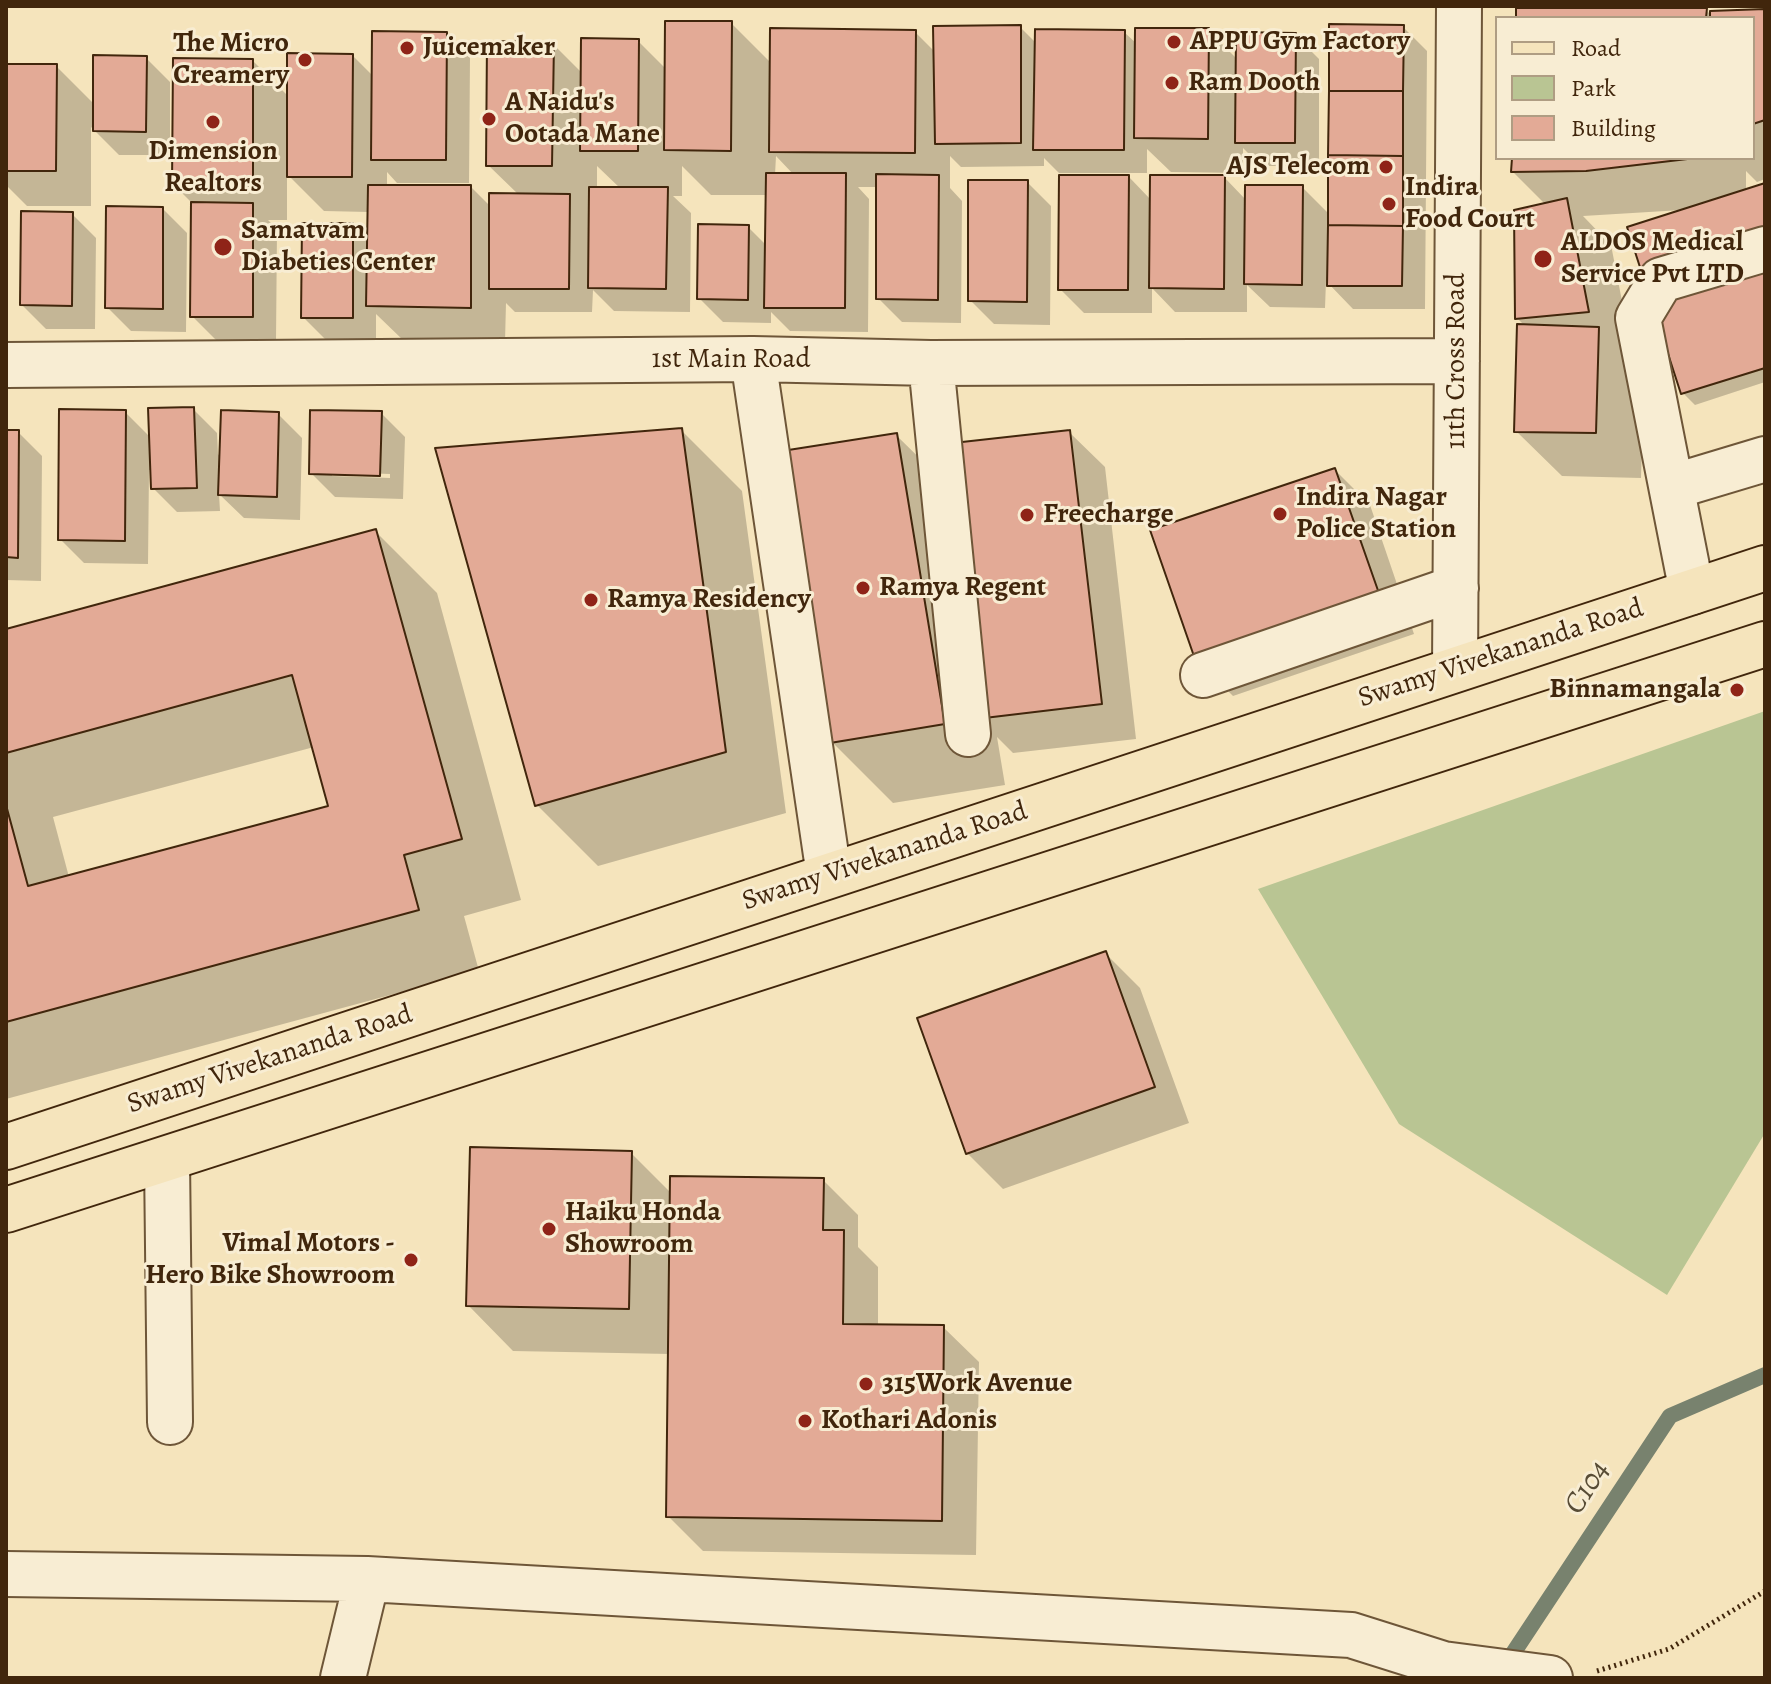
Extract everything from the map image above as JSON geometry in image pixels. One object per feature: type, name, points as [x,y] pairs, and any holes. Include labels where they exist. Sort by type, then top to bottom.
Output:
[{"type":"main road","name":"Swamy Vivekananda Road","points":[[6,1147],[1765,568]]},
{"type":"main road","points":[[6,1210],[1765,644]]},
{"type":"street","name":"11th Cross Road","points":[[1455,669],[1459,6]]},
{"type":"street","points":[[1692,592],[1638,318],[1661,280],[1765,249]]},
{"type":"street","name":"1st Main Road","points":[[6,365],[753,359],[931,363],[1457,361]]},
{"type":"street","points":[[753,359],[829,875]]},
{"type":"street","points":[[931,363],[968,734]]},
{"type":"street","points":[[1672,487],[1765,459]]},
{"type":"street","points":[[1203,675],[1456,588]]},
{"type":"street","points":[[167,1159],[170,1422]]},
{"type":"street","points":[[6,1574],[367,1579],[1351,1635],[1443,1664],[1568,1676]]},
{"type":"street","points":[[343,1678],[367,1579]]},
{"type":"path","points":[[1568,1676],[1669,1649],[1765,1591]]},
{"type":"green space","points":[[1765,711],[1765,1133],[1667,1295],[1399,1124],[1258,889]]},
{"type":"building","points":[[1516,8],[1707,8],[1706,16],[1516,16]]},
{"type":"building","points":[[1765,9],[1765,120],[1755,123],[1755,16],[1710,16],[1710,11]]},
{"type":"building","points":[[665,21],[732,21],[731,151],[664,150]]},
{"type":"building","points":[[1329,24],[1404,25],[1403,91],[1329,91]]},
{"type":"building","points":[[1021,25],[1021,143],[935,144],[933,26]]},
{"type":"building","points":[[770,28],[916,30],[915,153],[769,152]]},
{"type":"building","name":"Ram Dooth","points":[[1135,28],[1209,28],[1208,139],[1134,138]]},
{"type":"building","points":[[1035,29],[1125,30],[1124,150],[1033,150]]},
{"type":"building","points":[[372,31],[447,32],[446,160],[371,160]]},
{"type":"building","points":[[1236,32],[1296,33],[1295,143],[1235,143]]},
{"type":"building","points":[[581,38],[639,39],[638,151],[580,151]]},
{"type":"building","points":[[487,41],[554,42],[552,166],[486,166]]},
{"type":"building","points":[[287,53],[353,54],[352,177],[287,177]]},
{"type":"building","points":[[93,55],[147,56],[146,132],[93,131]]},
{"type":"building","name":"Dimension Realtors","points":[[173,58],[253,59],[253,186],[172,186]]},
{"type":"building","points":[[6,64],[57,64],[56,171],[6,171]]},
{"type":"building","points":[[1329,91],[1403,91],[1403,156],[1328,155]]},
{"type":"building","points":[[1328,155],[1403,156],[1403,226],[1328,225]]},
{"type":"building","points":[[1512,160],[1679,160],[1586,171],[1511,172]]},
{"type":"building","points":[[766,173],[846,173],[845,308],[764,308]]},
{"type":"building","points":[[876,174],[939,175],[938,300],[876,299]]},
{"type":"building","points":[[1059,175],[1129,175],[1128,290],[1058,290]]},
{"type":"building","points":[[1150,175],[1225,175],[1224,289],[1149,288]]},
{"type":"building","points":[[968,180],[1028,180],[1027,302],[968,301]]},
{"type":"building","points":[[1765,183],[1765,368],[1681,394],[1627,227]]},
{"type":"building","points":[[368,185],[471,185],[471,308],[366,306]]},
{"type":"building","points":[[1245,185],[1303,185],[1302,285],[1244,284]]},
{"type":"building","points":[[589,187],[668,187],[666,289],[588,288]]},
{"type":"building","points":[[489,193],[570,194],[569,289],[489,289]]},
{"type":"building","points":[[1567,198],[1589,312],[1515,319],[1514,210]]},
{"type":"building","points":[[191,202],[253,203],[253,317],[190,317]]},
{"type":"building","points":[[106,206],[163,207],[163,309],[105,308]]},
{"type":"building","points":[[21,211],[73,212],[72,306],[20,305]]},
{"type":"building","points":[[302,223],[353,223],[353,318],[301,318]]},
{"type":"building","points":[[698,224],[749,225],[748,300],[697,299]]},
{"type":"building","points":[[1328,225],[1403,226],[1402,286],[1327,286]]},
{"type":"building","points":[[1517,324],[1599,327],[1596,433],[1514,432]]},
{"type":"building","points":[[194,407],[197,488],[151,489],[148,408]]},
{"type":"building","points":[[59,409],[126,410],[125,541],[58,540]]},
{"type":"building","points":[[221,410],[279,412],[277,497],[218,495]]},
{"type":"building","points":[[310,410],[382,411],[380,476],[309,474]]},
{"type":"building","name":"Ramya Residency","points":[[682,428],[726,752],[535,806],[435,448]]},
{"type":"building","points":[[6,430],[19,430],[18,558],[6,557]]},
{"type":"building","points":[[1070,430],[1102,704],[976,719],[944,444]]},
{"type":"building","name":"Ramya Regent","points":[[897,433],[945,724],[830,743],[782,451]]},
{"type":"building","points":[[1335,468],[1381,599],[1196,662],[1150,530]]},
{"type":"building","points":[[376,529],[462,839],[404,855],[419,910],[6,1022],[6,805],[28,886],[328,806],[292,675],[6,753],[6,629]]},
{"type":"building","points":[[1106,951],[1155,1087],[966,1154],[917,1018]]},
{"type":"building","name":"Haiku Honda Showroom","points":[[470,1147],[632,1151],[629,1309],[466,1306]]},
{"type":"building","name":"Kothari Adonis","points":[[670,1176],[824,1178],[823,1230],[844,1230],[843,1324],[944,1325],[942,1521],[666,1517]]},
{"type":"waterway","name":"C104","points":[[1504,1667],[1670,1416],[1765,1375]]},
{"type":"place","name":"APPU Gym Factory","points":[[1174,42]]},
{"type":"place","name":"Juicemaker","points":[[407,48]]},
{"type":"place","name":"The Micro Creamery","points":[[305,60]]},
{"type":"place","name":"Ram Dooth","points":[[1172,83]]},
{"type":"place","name":"A Naidu's Ootada Mane","points":[[489,119]]},
{"type":"place","name":"Dimension Realtors","points":[[213,122]]},
{"type":"place","name":"AJS Telecom","points":[[1386,167]]},
{"type":"place","name":"Indira Food Court","points":[[1389,204]]},
{"type":"place","name":"Samatvam Diabeties Center","points":[[223,247]]},
{"type":"place","name":"ALDOS Medical Service Pvt LTD","points":[[1543,259]]},
{"type":"place","name":"Indira Nagar Police Station","points":[[1280,514]]},
{"type":"place","name":"Freecharge","points":[[1027,515]]},
{"type":"place","name":"Ramya Regent","points":[[863,588]]},
{"type":"place","name":"Ramya Residency","points":[[591,600]]},
{"type":"place","name":"Binnamangala","points":[[1737,690]]},
{"type":"place","name":"Haiku Honda Showroom","points":[[549,1229]]},
{"type":"place","name":"Vimal Motors - Hero Bike Showroom","points":[[411,1260]]},
{"type":"place","name":"315Work Avenue","points":[[866,1384]]},
{"type":"place","name":"Kothari Adonis","points":[[805,1421]]}]
